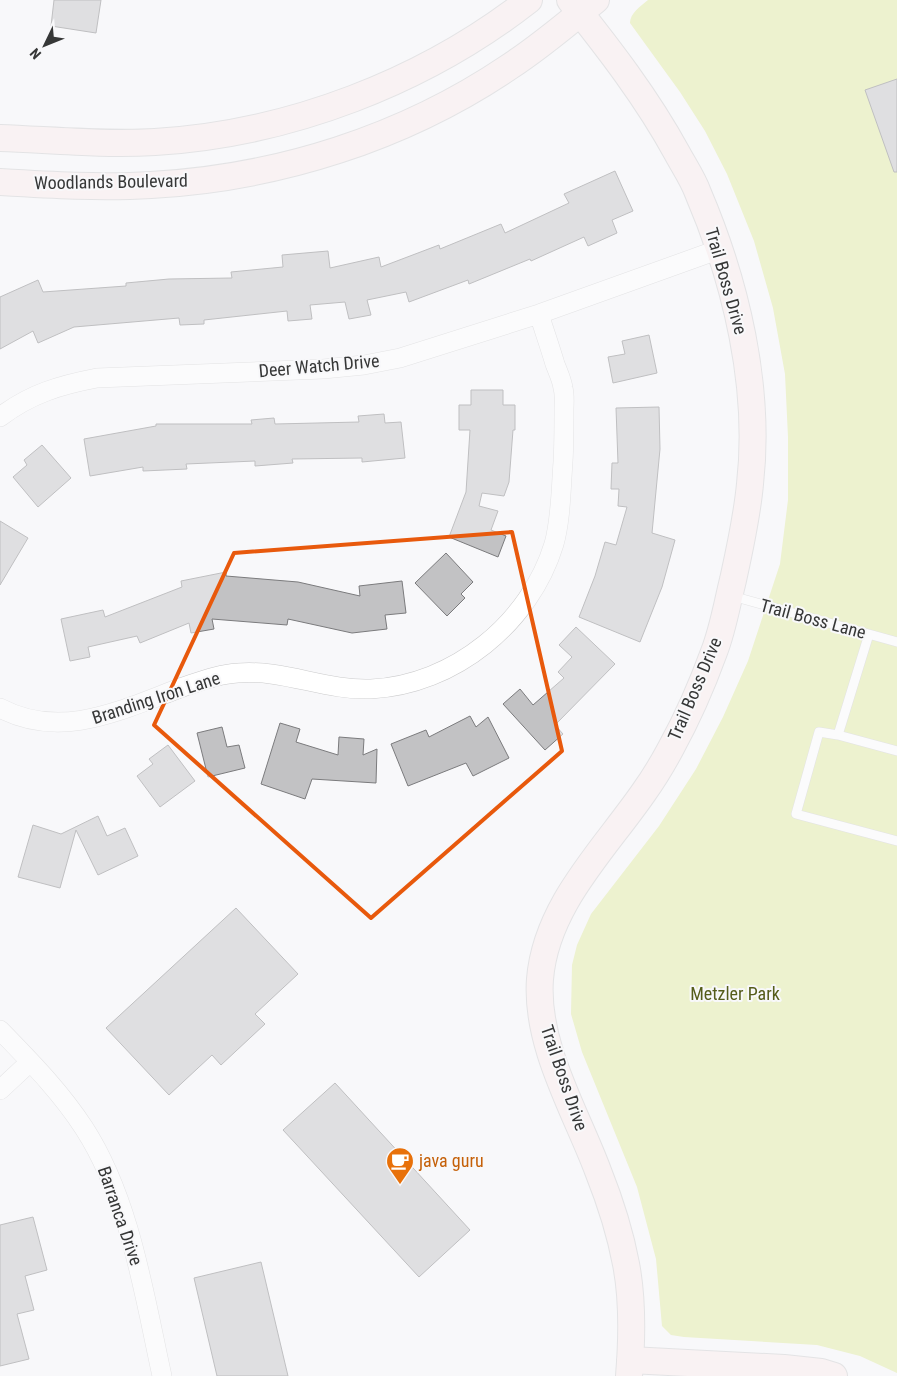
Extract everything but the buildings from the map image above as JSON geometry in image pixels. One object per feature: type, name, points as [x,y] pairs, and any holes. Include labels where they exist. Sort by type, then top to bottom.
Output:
[{"type":"street","points":[[0,138],[110,143],[156,142],[247,130],[292,119],[375,90],[445,57],[529,0]]},
{"type":"street","name":"Woodlands Boulevard","points":[[0,182],[150,186],[206,180],[308,159],[356,144],[396,128],[442,106],[510,67],[582,4]]},
{"type":"street","name":"Trail Boss Drive","points":[[582,4],[665,131],[697,190],[720,249],[736,300],[747,359],[752,424],[751,480],[743,536],[715,650],[695,698],[646,790],[581,877],[564,904],[551,932],[544,956],[540,982],[541,1010],[549,1044],[567,1097],[598,1169],[617,1224],[627,1267],[631,1311],[630,1368]]},
{"type":"street","name":"Deer Watch Drive","points":[[0,417],[26,400],[62,385],[97,378],[323,370],[400,358],[539,314],[720,249]]},
{"type":"street","name":"Branding Iron Lane","points":[[0,708],[30,719],[60,723],[84,721],[205,679],[238,672],[267,673],[332,686],[371,689],[410,683],[445,671],[473,655],[500,632],[520,608],[541,577],[554,543],[560,499],[564,440],[564,389],[539,314]]},
{"type":"street","name":"Barranca Drive","points":[[0,1030],[63,1098],[85,1129],[105,1168],[122,1211],[135,1256],[162,1376]]},
{"type":"street","points":[[0,1090],[30,1062]]},
{"type":"street","points":[[630,1368],[784,1368],[821,1372],[834,1376]]},
{"type":"lane","name":"Trail Boss Lane","points":[[729,596],[897,642]]},
{"type":"lane","points":[[838,734],[869,634]]},
{"type":"lane","points":[[897,751],[838,734],[819,732],[796,814],[897,841]]},
{"type":"highlighted area","points":[[512,532],[562,751],[371,918],[154,725],[234,553]]},
{"type":"green space","name":"Metzler Park","points":[[648,0],[897,0],[897,1373],[860,1356],[817,1345],[684,1337],[671,1335],[662,1326],[656,1259],[637,1187],[582,1052],[571,1014],[572,965],[577,945],[591,914],[659,826],[696,769],[723,717],[748,661],[780,564],[788,500],[785,374],[773,308],[754,241],[727,174],[705,131],[680,92],[630,23],[634,13]]},
{"type":"place","name":"java guru","points":[[400,1185]]}]
